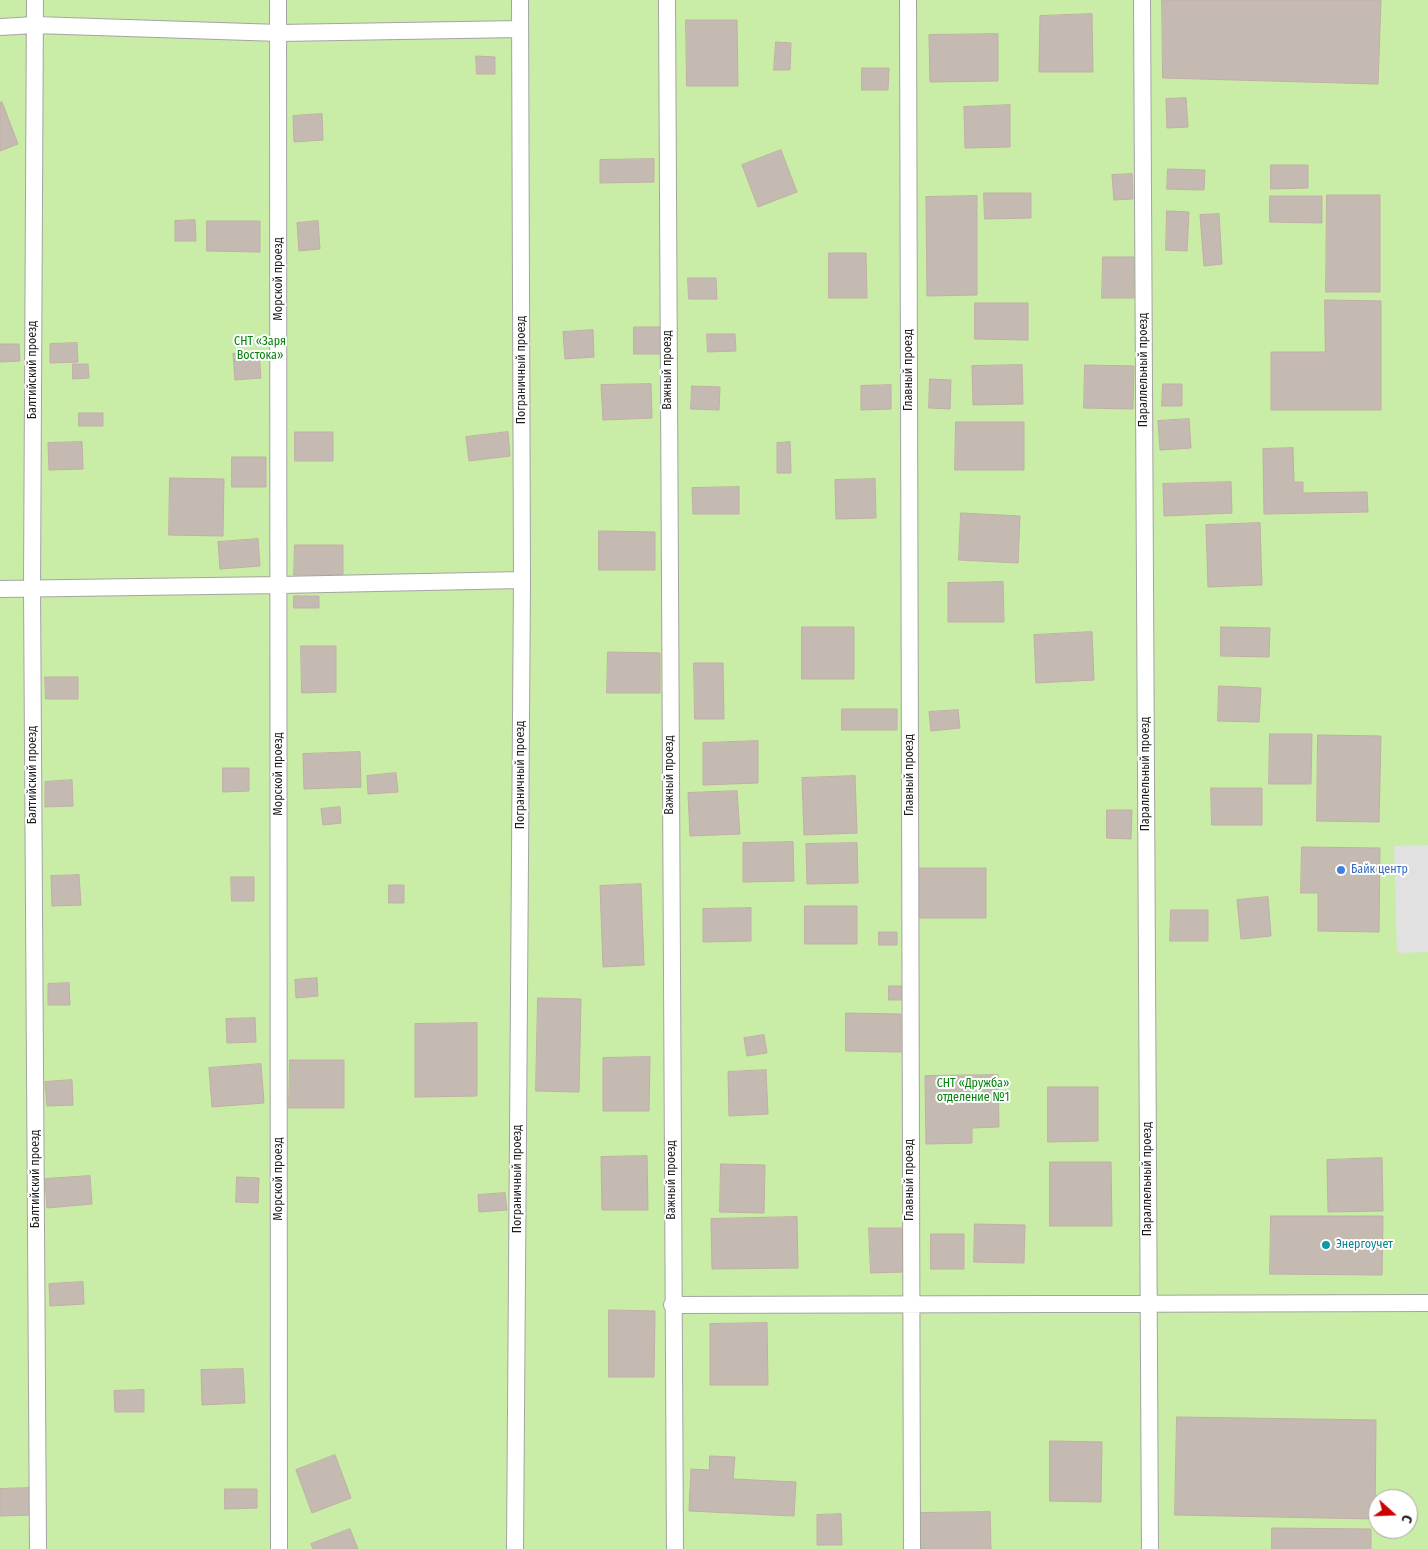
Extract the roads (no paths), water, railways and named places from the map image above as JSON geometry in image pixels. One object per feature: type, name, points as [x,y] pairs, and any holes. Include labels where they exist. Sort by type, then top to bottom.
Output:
[{"type":"lane","name":"Балтийский проезд","points":[[35,0],[32,588],[38,1549]]},
{"type":"lane","name":"Морской проезд","points":[[278,0],[280,33],[279,1549]]},
{"type":"lane","name":"Пограничный проезд","points":[[515,1549],[522,580],[520,0]]},
{"type":"lane","name":"Важный проезд","points":[[667,0],[672,1305],[675,1549]]},
{"type":"lane","name":"Главный проезд","points":[[908,0],[912,1549]]},
{"type":"lane","name":"Параллельный проезд","points":[[1142,0],[1150,1549]]},
{"type":"lane","points":[[0,27],[35,25],[280,33],[520,29]]},
{"type":"lane","points":[[0,589],[522,580]]},
{"type":"lane","points":[[672,1305],[1428,1303]]},
{"type":"place","name":"Байк центр","points":[[1341,870]]},
{"type":"place","name":"Энергоучет","points":[[1326,1245]]},
{"type":"park label","name":"СНТ «Заря Востока»","points":[[260,349]]},
{"type":"park label","name":"СНТ «Дружба» отделение №1","points":[[973,1091]]}]
